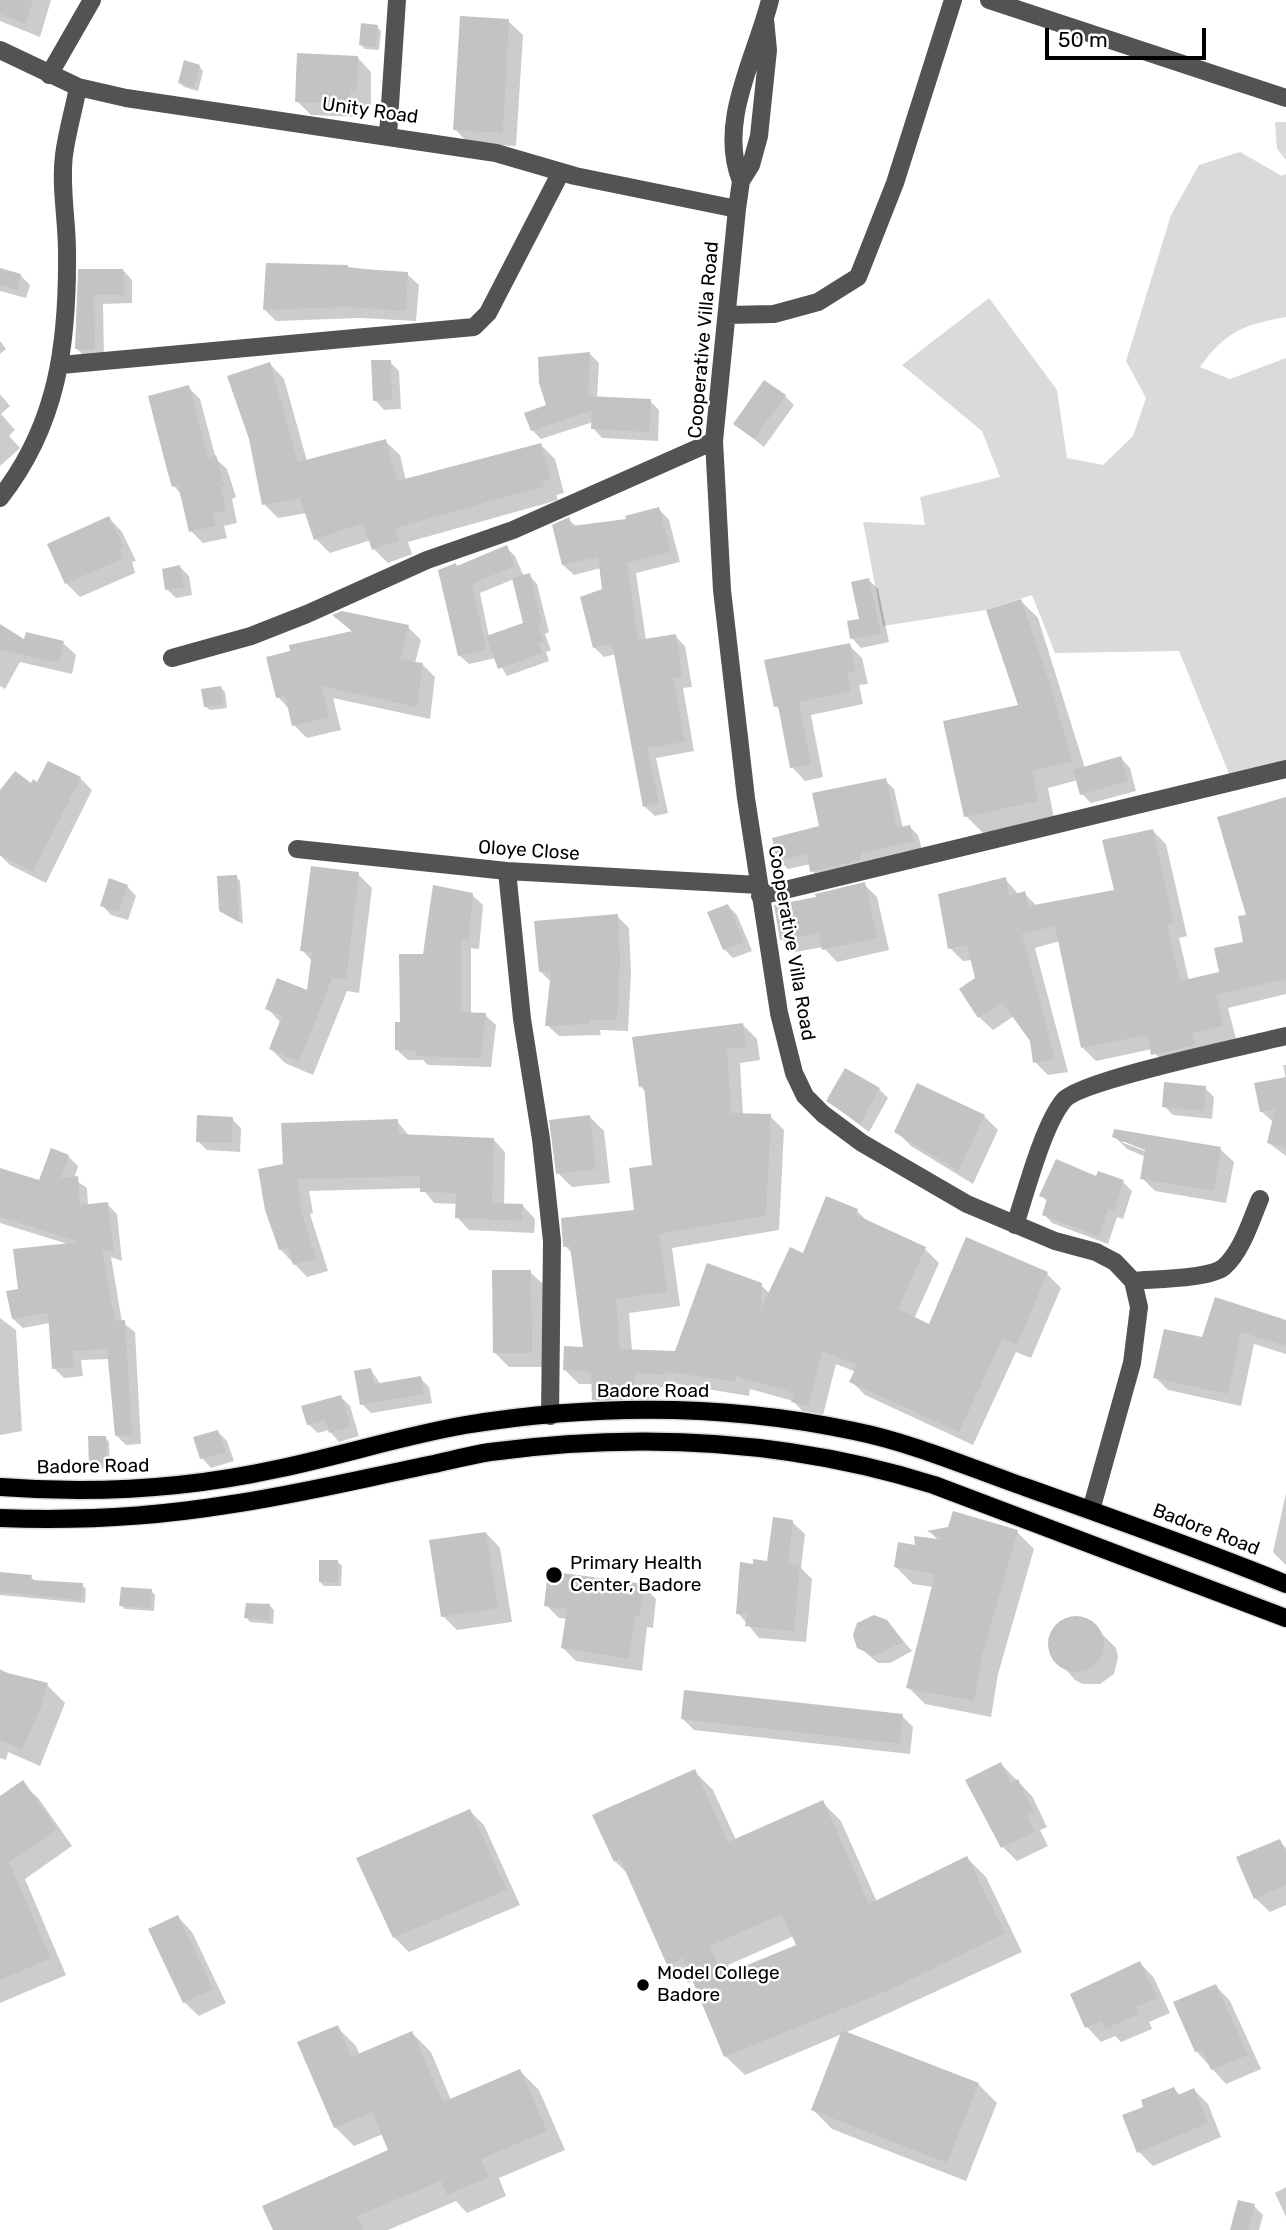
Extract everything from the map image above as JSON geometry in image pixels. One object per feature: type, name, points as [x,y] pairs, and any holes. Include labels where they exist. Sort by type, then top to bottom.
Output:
[{"type":"main road","name":"Badore Road","points":[[0,1488],[97,1490],[187,1484],[276,1470],[464,1426],[550,1416],[661,1409],[721,1413],[856,1432],[912,1447],[970,1465],[1286,1584]]},
{"type":"main road","points":[[0,1518],[105,1518],[215,1507],[486,1452],[592,1443],[764,1447],[826,1457],[904,1476],[1064,1532],[1286,1618]]},
{"type":"main road","points":[[904,1476],[912,1447]]},
{"type":"street","points":[[49,75],[92,0]]},
{"type":"street","points":[[388,135],[397,0]]},
{"type":"street","name":"Cooperative Villa Road","points":[[741,181],[735,160],[734,130],[746,71],[770,0]]},
{"type":"street","points":[[727,315],[774,314],[818,302],[858,276],[895,184],[953,0]]},
{"type":"street","points":[[989,0],[1286,98]]},
{"type":"street","name":"Cooperative Villa Road","points":[[765,19],[768,50],[760,136],[751,165],[741,181],[714,441],[722,590],[746,798],[779,1013],[794,1073],[805,1096],[823,1114],[862,1143],[967,1204],[1015,1225],[1096,1252],[1115,1262],[1133,1281]]},
{"type":"street","name":"Unity Road","points":[[0,50],[78,87],[179,107],[388,135],[496,153],[561,172],[737,209]]},
{"type":"street","points":[[0,498],[23,468],[39,437],[61,365],[67,262],[64,155],[78,87]]},
{"type":"street","points":[[61,365],[474,327],[488,313],[561,172]]},
{"type":"street","points":[[172,658],[251,636],[307,614],[427,560],[513,530],[714,441]]},
{"type":"street","name":"Oloye Close","points":[[297,849],[506,871],[760,891],[1286,769]]},
{"type":"street","points":[[506,871],[522,1018],[541,1139],[552,1241],[550,1416]]},
{"type":"street","points":[[1015,1225],[1052,1120],[1072,1093],[1113,1079],[1286,1036]]},
{"type":"street","points":[[1091,1510],[1132,1363],[1139,1307],[1133,1281],[1203,1274],[1222,1269],[1243,1239],[1260,1199]]},
{"type":"shaded area","points":[[1275,122],[1286,122],[1286,160],[1277,149]]},
{"type":"shaded area","points":[[1240,152],[1282,176],[1286,174],[1286,317],[1258,323],[1236,332],[1218,346],[1200,367],[1230,379],[1286,358],[1286,768],[1232,781],[1179,651],[1055,653],[1032,595],[986,610],[883,626],[863,522],[925,525],[920,497],[1000,477],[982,431],[902,365],[989,298],[1057,390],[1067,458],[1103,465],[1133,436],[1146,398],[1126,361],[1171,215],[1199,165]]},
{"type":"building","points":[[0,0],[33,0],[25,24],[0,14]]},
{"type":"building","points":[[460,16],[509,19],[503,133],[453,130]]},
{"type":"building","points":[[361,23],[378,25],[376,47],[359,45]]},
{"type":"building","points":[[297,53],[358,56],[357,92],[351,92],[350,104],[295,102]]},
{"type":"building","points":[[184,60],[200,65],[194,88],[178,83]]},
{"type":"building","points":[[266,263],[348,265],[348,268],[408,272],[406,311],[348,307],[263,310]]},
{"type":"building","points":[[0,268],[21,274],[17,290],[0,285]]},
{"type":"building","points":[[78,269],[123,269],[124,295],[94,295],[95,350],[75,349]]},
{"type":"building","points":[[590,352],[588,396],[651,399],[649,432],[591,429],[592,410],[531,431],[524,413],[546,405],[539,383],[538,357]]},
{"type":"building","points":[[371,360],[391,360],[392,400],[373,401]]},
{"type":"building","points":[[270,362],[298,462],[386,439],[397,481],[541,443],[551,479],[543,481],[545,486],[395,528],[399,540],[372,550],[363,523],[314,540],[300,498],[262,505],[249,439],[227,376]]},
{"type":"building","points":[[764,380],[786,395],[754,439],[733,424]]},
{"type":"building","points":[[189,385],[208,458],[216,455],[225,486],[221,487],[226,511],[213,514],[216,526],[189,532],[178,485],[172,487],[148,396]]},
{"type":"building","points":[[659,507],[671,552],[627,563],[638,640],[676,634],[682,677],[673,678],[685,742],[647,748],[659,803],[643,807],[612,643],[593,648],[580,597],[602,589],[598,557],[562,565],[552,525],[569,517],[572,526],[626,519],[625,516]]},
{"type":"building","points":[[109,516],[124,548],[120,549],[122,559],[65,584],[47,544]]},
{"type":"building","points":[[507,545],[515,566],[472,584],[486,649],[458,656],[438,570],[456,563],[457,566]]},
{"type":"building","points":[[180,565],[184,587],[165,590],[162,569]]},
{"type":"building","points":[[530,573],[542,624],[538,626],[544,642],[539,643],[542,653],[498,669],[486,636],[523,623],[512,578]]},
{"type":"building","points":[[869,578],[881,633],[850,639],[847,621],[859,619],[851,582]]},
{"type":"building","points":[[1021,599],[1050,684],[1072,761],[1032,771],[1038,801],[964,817],[943,721],[1018,705],[986,610]]},
{"type":"building","points":[[342,611],[409,625],[400,660],[423,663],[417,707],[321,686],[329,717],[292,726],[285,696],[276,698],[266,657],[290,651],[289,645],[352,631],[332,615]]},
{"type":"building","points":[[0,624],[24,639],[26,632],[64,641],[59,663],[0,649]]},
{"type":"building","points":[[850,643],[855,671],[847,672],[851,691],[799,702],[811,765],[790,768],[778,706],[774,707],[764,660]]},
{"type":"building","points":[[221,686],[224,704],[204,707],[201,689]]},
{"type":"building","points":[[1121,756],[1128,781],[1080,795],[1073,770]]},
{"type":"building","points":[[48,761],[81,777],[33,872],[0,855],[0,790],[15,771],[31,783],[33,779],[37,782]]},
{"type":"building","points":[[886,778],[897,828],[910,825],[914,841],[862,853],[860,860],[810,872],[807,854],[777,861],[772,838],[819,826],[812,793]]},
{"type":"building","points":[[1286,797],[1286,979],[1216,995],[1223,1026],[1192,1033],[1195,1045],[1151,1055],[1147,1035],[1081,1048],[1055,926],[1022,934],[1055,1059],[1033,1063],[1030,1041],[1002,1002],[978,1018],[959,989],[975,978],[967,945],[948,949],[938,894],[1006,877],[1009,896],[1025,891],[1029,906],[1114,890],[1102,840],[1153,829],[1174,923],[1167,925],[1180,981],[1219,972],[1214,948],[1243,942],[1238,916],[1246,915],[1217,817]]},
{"type":"building","points":[[311,866],[359,872],[346,979],[332,978],[299,1062],[269,1049],[282,1016],[265,1009],[277,978],[307,990],[312,952],[300,951]]},
{"type":"building","points":[[237,875],[239,922],[219,911],[217,876]]},
{"type":"building","points":[[109,878],[128,885],[119,912],[100,906]]},
{"type":"building","points":[[865,882],[877,938],[822,950],[819,933],[780,940],[774,905],[816,897],[815,894]]},
{"type":"building","points":[[433,885],[473,893],[469,940],[461,939],[461,1012],[486,1013],[481,1058],[416,1056],[416,1050],[395,1050],[395,1022],[400,1022],[399,954],[423,954]]},
{"type":"building","points":[[728,904],[744,942],[723,950],[707,912]]},
{"type":"building","points":[[618,914],[620,960],[617,1020],[590,1020],[590,1024],[545,1026],[551,971],[539,972],[534,921]]},
{"type":"building","points":[[743,1023],[746,1047],[727,1049],[731,1113],[771,1114],[766,1216],[659,1234],[667,1292],[616,1299],[620,1349],[675,1351],[707,1263],[762,1283],[761,1309],[790,1247],[803,1253],[826,1196],[858,1209],[856,1215],[926,1247],[898,1309],[929,1324],[966,1237],[1048,1272],[1017,1345],[1002,1339],[959,1432],[849,1382],[857,1365],[822,1351],[808,1406],[791,1402],[794,1393],[736,1376],[735,1382],[664,1371],[663,1375],[635,1373],[636,1399],[592,1400],[591,1372],[563,1370],[564,1346],[583,1347],[570,1246],[563,1247],[561,1218],[634,1210],[629,1168],[652,1165],[644,1086],[639,1087],[632,1037]]},
{"type":"building","points":[[845,1068],[880,1088],[860,1124],[826,1101]]},
{"type":"building","points":[[1286,1077],[1286,1148],[1267,1143],[1275,1109],[1260,1112],[1254,1083]]},
{"type":"building","points":[[1164,1082],[1206,1086],[1204,1111],[1162,1107]]},
{"type":"building","points":[[917,1083],[985,1115],[958,1171],[894,1132]]},
{"type":"building","points":[[197,1115],[233,1117],[232,1143],[196,1142]]},
{"type":"building","points":[[590,1115],[596,1169],[556,1174],[549,1120]]},
{"type":"building","points":[[398,1119],[398,1134],[494,1138],[492,1203],[523,1204],[522,1221],[455,1218],[456,1193],[420,1192],[420,1176],[297,1179],[299,1202],[316,1259],[293,1265],[288,1248],[279,1250],[265,1210],[258,1169],[283,1164],[281,1123]]},
{"type":"building","points":[[1114,1129],[1221,1147],[1214,1191],[1140,1179],[1145,1150],[1112,1137]]},
{"type":"building","points":[[51,1148],[69,1155],[61,1178],[78,1176],[80,1205],[108,1202],[114,1252],[102,1249],[115,1321],[125,1320],[132,1435],[115,1436],[107,1349],[72,1351],[74,1367],[52,1369],[48,1313],[12,1319],[6,1291],[18,1289],[13,1249],[80,1242],[0,1217],[0,1168],[39,1180]]},
{"type":"building","points":[[1056,1159],[1096,1176],[1098,1171],[1124,1180],[1114,1211],[1108,1209],[1099,1237],[1042,1215],[1047,1199],[1039,1196]]},
{"type":"building","points":[[492,1270],[531,1270],[532,1353],[493,1353]]},
{"type":"building","points":[[1215,1297],[1286,1320],[1286,1346],[1241,1332],[1228,1394],[1153,1378],[1164,1329],[1202,1337]]},
{"type":"building","points":[[371,1368],[374,1384],[421,1376],[424,1394],[360,1405],[354,1371]]},
{"type":"building","points":[[341,1395],[351,1427],[329,1433],[325,1420],[307,1425],[301,1406]]},
{"type":"building","points":[[218,1430],[226,1452],[200,1459],[193,1437]]},
{"type":"building","points":[[88,1436],[106,1436],[107,1465],[89,1466]]},
{"type":"building","points":[[953,1511],[1018,1530],[982,1656],[974,1701],[906,1688],[935,1574],[894,1567],[898,1542],[915,1545],[914,1536],[946,1540],[927,1531],[948,1527]]},
{"type":"building","points":[[773,1517],[793,1520],[788,1564],[800,1565],[794,1631],[745,1626],[747,1614],[736,1614],[740,1562],[753,1564],[753,1559],[767,1561]]},
{"type":"building","points":[[486,1532],[498,1608],[441,1617],[429,1540]]},
{"type":"building","points":[[319,1560],[338,1560],[338,1583],[319,1582]]},
{"type":"building","points":[[548,1571],[644,1584],[640,1616],[635,1615],[629,1659],[561,1648],[567,1609],[544,1606]]},
{"type":"building","points":[[0,1572],[32,1575],[31,1580],[83,1583],[81,1600],[0,1592]]},
{"type":"building","points":[[121,1587],[152,1589],[150,1608],[119,1606]]},
{"type":"building","points":[[246,1603],[270,1604],[269,1620],[244,1618]]},
{"type":"building","points":[[874,1615],[887,1620],[904,1642],[874,1656],[857,1648],[853,1635],[857,1623]]},
{"type":"building","points":[[1070,1616],[1082,1616],[1096,1624],[1104,1638],[1102,1655],[1096,1664],[1082,1672],[1070,1672],[1053,1660],[1048,1650],[1048,1638],[1060,1621]]},
{"type":"building","points":[[0,1671],[48,1683],[41,1707],[22,1749],[0,1740]]},
{"type":"building","points":[[684,1690],[903,1714],[900,1744],[681,1719]]},
{"type":"building","points":[[1001,1762],[1011,1783],[1018,1779],[1034,1812],[1027,1816],[1035,1832],[1001,1848],[965,1780]]},
{"type":"building","points":[[695,1769],[728,1842],[823,1800],[869,1904],[967,1856],[1005,1933],[894,1988],[724,2057],[683,1958],[667,1965],[620,1859],[614,1862],[592,1815]],"holes":[[[782,1914],[796,1945],[723,1975],[710,1946]]]},
{"type":"building","points":[[23,1780],[57,1829],[9,1862],[51,1958],[0,1980],[0,1796]]},
{"type":"building","points":[[470,1809],[507,1890],[393,1938],[356,1858]]},
{"type":"building","points":[[1280,1839],[1286,1854],[1286,1885],[1254,1899],[1236,1857]]},
{"type":"building","points":[[178,1915],[213,1989],[183,2003],[148,1929]]},
{"type":"building","points":[[1140,1961],[1157,1998],[1136,2007],[1139,2014],[1105,2029],[1102,2021],[1085,2028],[1070,1994]]},
{"type":"building","points":[[1216,1984],[1248,2055],[1211,2070],[1202,2050],[1195,2052],[1173,2002]]},
{"type":"building","points":[[338,2025],[351,2057],[412,2031],[443,2102],[520,2069],[547,2131],[481,2159],[489,2177],[447,2195],[441,2181],[357,2216],[363,2230],[273,2230],[262,2206],[388,2150],[372,2112],[334,2128],[297,2042]]},
{"type":"building","points":[[842,2030],[979,2083],[947,2163],[811,2110]]},
{"type":"building","points":[[1174,2087],[1178,2095],[1194,2088],[1208,2123],[1137,2153],[1122,2115],[1143,2107],[1141,2100]]},
{"type":"building","points":[[1238,2200],[1255,2204],[1248,2230],[1230,2230]]},
{"type":"place","name":"Primary Health Center, Badore","points":[[554,1575]]},
{"type":"place","name":"Model College Badore","points":[[643,1985]]}]
